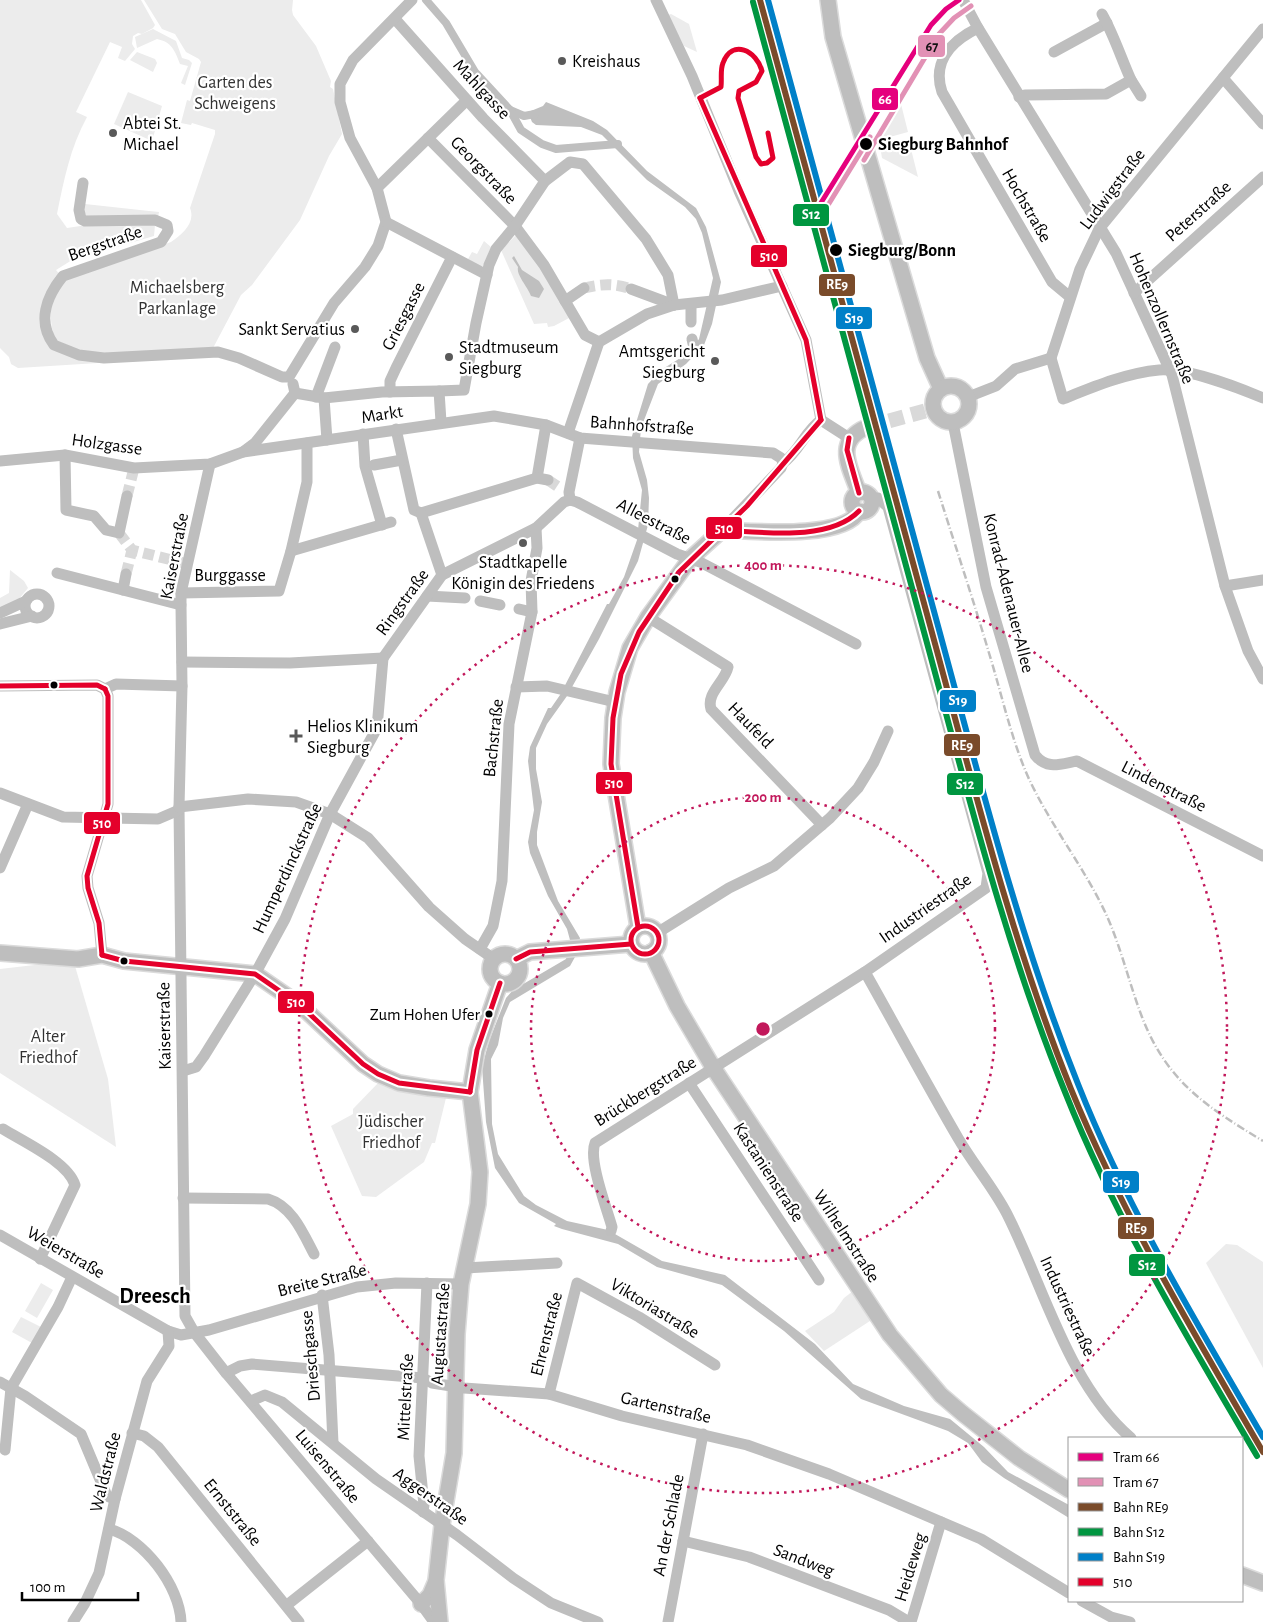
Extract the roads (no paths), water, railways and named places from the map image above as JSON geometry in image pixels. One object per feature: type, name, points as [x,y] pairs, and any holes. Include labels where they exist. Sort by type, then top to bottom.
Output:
[{"type":"main road","points":[[828,0],[832,37],[927,358],[941,389]]},
{"type":"main road","points":[[947,386],[959,388],[968,397],[969,408],[967,414],[953,423],[942,421],[929,410],[934,397],[941,389],[947,386]]},
{"type":"main road","points":[[638,927],[611,764],[615,702],[630,648],[648,617],[690,559],[722,530],[769,533],[837,526],[851,520],[859,511],[854,508],[852,502],[864,496],[847,450],[849,438],[856,432],[868,427]]},
{"type":"main road","points":[[516,959],[530,952],[631,944],[640,953],[651,952],[659,942],[657,933],[647,926],[638,927],[632,932],[631,944]]},
{"type":"main road","name":"Wilhelmstraße","points":[[651,952],[677,1006],[714,1068],[890,1335],[941,1395],[983,1431],[1019,1458],[1068,1489]]},
{"type":"main road","points":[[0,953],[61,961],[87,959],[102,955],[124,961],[181,965],[255,974],[300,1005],[363,1064],[378,1074],[399,1083],[470,1092],[477,1050],[500,983]]},
{"type":"main road","points":[[507,955],[516,959],[520,971],[517,978],[509,984],[500,983],[493,978],[490,971],[494,959],[507,955]]},
{"type":"main road","name":"Augustastraße","points":[[440,1622],[436,1580],[442,1525],[454,1453],[455,1387],[461,1284],[478,1204],[480,1172],[470,1092]]},
{"type":"main road","points":[[1243,1575],[1263,1582]]},
{"type":"main road","name":"Augustastraße","points":[[421,1604],[430,1595],[436,1580]]},
{"type":"street","points":[[412,0],[353,60],[340,84],[340,102],[350,138],[377,188],[386,222],[487,275],[496,249],[515,226],[545,181],[570,162],[583,164],[646,239],[668,275],[674,305]]},
{"type":"street","points":[[656,0],[692,76],[739,191],[806,340],[821,420],[849,438]]},
{"type":"street","name":"Hohenzollernstraße","points":[[963,0],[1019,97],[1116,253],[1170,371],[1225,586],[1248,651],[1263,679]]},
{"type":"street","name":"Mahlgasse","points":[[395,19],[467,100],[545,181]]},
{"type":"street","points":[[1054,52],[1104,19],[1131,80],[1141,96]]},
{"type":"street","name":"Hochstraße","points":[[978,28],[966,34],[946,51],[939,70],[938,80],[942,92],[1052,282],[1070,297]]},
{"type":"street","name":"Ludwigstraße","points":[[1052,358],[1080,269],[1100,229],[1263,29]]},
{"type":"street","points":[[1223,78],[1263,124]]},
{"type":"street","points":[[1019,97],[1025,95],[1106,94],[1131,80]]},
{"type":"street","points":[[377,188],[467,100]]},
{"type":"street","name":"Georgstraße","points":[[428,138],[515,226],[544,264],[585,335],[599,342]]},
{"type":"street","name":"Peterstraße","points":[[1134,293],[1263,177]]},
{"type":"street","name":"Bergstraße","points":[[83,184],[79,210],[81,219],[85,221],[155,220],[167,225],[168,232],[161,242],[62,276],[52,289],[45,313],[45,327],[54,345],[66,351],[90,358],[218,352],[239,358],[282,377],[289,377],[294,372],[323,320],[366,267],[378,246],[386,222]]},
{"type":"street","name":"Griesgasse","points":[[390,392],[390,381],[452,257]]},
{"type":"street","name":"Markt","points":[[243,452],[255,443],[294,389],[320,398],[378,388],[390,392],[464,390],[487,275]]},
{"type":"street","points":[[568,433],[599,342],[646,314],[674,305],[713,301],[782,286]]},
{"type":"street","points":[[564,301],[584,288]]},
{"type":"street","points":[[630,289],[674,305]]},
{"type":"street","points":[[691,304],[692,333]]},
{"type":"street","points":[[327,440],[320,398],[335,348]]},
{"type":"street","points":[[968,397],[996,386],[1015,369],[1052,358],[1062,399],[1121,378],[1159,370],[1210,379],[1263,398]]},
{"type":"street","points":[[440,391],[441,422]]},
{"type":"street","name":"Bahnhofstraße","points":[[467,418],[494,416],[546,425],[580,438],[773,453],[781,458],[782,463]]},
{"type":"street","name":"Markt","points":[[210,464],[243,452],[284,449],[306,443],[467,418]]},
{"type":"street","points":[[722,530],[782,468],[782,463],[789,458],[814,425],[821,420]]},
{"type":"street","name":"Konrad-Adenauer-Allee","points":[[953,423],[976,546],[1002,646],[1030,742],[1035,755],[1047,764]]},
{"type":"street","points":[[396,429],[414,510],[421,513],[543,479],[546,425]]},
{"type":"street","points":[[306,443],[307,482],[291,551],[386,523],[365,466],[363,434]]},
{"type":"street","points":[[566,493],[580,438]]},
{"type":"street","points":[[65,455],[66,510],[94,516],[106,530],[119,533],[127,496]]},
{"type":"street","name":"Holzgasse","points":[[0,461],[65,455],[134,468],[210,464]]},
{"type":"street","points":[[374,465],[402,460]]},
{"type":"street","name":"Kaiserstraße","points":[[194,1332],[185,1316],[179,809],[182,686],[181,592],[210,464]]},
{"type":"street","name":"Ringstraße","points":[[182,662],[290,662],[383,658],[442,574],[536,528],[564,502],[566,493]]},
{"type":"street","name":"Alleestraße","points":[[566,493],[577,502],[690,559],[700,562],[856,644]]},
{"type":"street","name":"Industriestraße","points":[[714,1068],[865,972],[986,888],[988,880],[888,507],[878,498],[864,496]]},
{"type":"street","points":[[747,506],[743,519],[754,531]]},
{"type":"street","points":[[421,513],[442,574]]},
{"type":"street","name":"Bachstraße","points":[[480,949],[493,926],[502,881],[509,724],[532,612],[531,581],[537,548],[536,528]]},
{"type":"street","name":"Burggasse","points":[[181,592],[278,591],[291,551]]},
{"type":"street","points":[[57,573],[181,605]]},
{"type":"street","points":[[123,590],[126,574]]},
{"type":"street","points":[[1225,586],[1263,580]]},
{"type":"street","points":[[0,613],[26,601],[36,594],[42,595],[48,600],[49,606],[46,613],[39,617],[32,616],[0,624]]},
{"type":"street","points":[[427,596],[465,598]]},
{"type":"street","points":[[26,601],[26,609],[32,616]]},
{"type":"street","points":[[480,601],[500,605]]},
{"type":"street","points":[[519,609],[532,612]]},
{"type":"street","name":"Haufeld","points":[[648,617],[728,667],[711,696],[709,702],[711,709],[822,825]]},
{"type":"street","name":"Humperdinckstraße","points":[[183,1071],[190,1070],[200,1062],[255,974],[289,910],[330,814],[377,728],[383,658]]},
{"type":"street","points":[[105,689],[116,684],[182,686]]},
{"type":"street","points":[[0,686],[96,685],[105,689],[108,696],[106,817],[88,876],[88,888],[99,923],[102,955]]},
{"type":"street","points":[[516,687],[547,686],[561,688],[615,702]]},
{"type":"street","points":[[657,933],[729,888],[774,866],[822,825],[858,788],[874,762],[888,731]]},
{"type":"street","name":"Lindenstraße","points":[[1047,764],[1077,761],[1263,856]]},
{"type":"street","points":[[0,793],[63,817],[158,819],[179,809],[248,799],[296,802],[330,814],[368,838],[429,907],[465,939],[494,959]]},
{"type":"street","points":[[0,868],[28,804]]},
{"type":"street","name":"Industriestraße","points":[[865,972],[959,1140],[1007,1214],[1076,1366],[1090,1391],[1112,1421],[1130,1437]]},
{"type":"street","name":"Brückbergstraße","points":[[611,1232],[612,1227],[594,1160],[593,1148],[595,1143],[714,1068]]},
{"type":"street","name":"Kastanienstraße","points":[[689,1083],[819,1280]]},
{"type":"street","points":[[3,1129],[60,1165],[73,1178],[76,1185],[40,1258]]},
{"type":"street","points":[[183,1198],[268,1199],[281,1203],[300,1227],[314,1254]]},
{"type":"street","name":"Weierstraße","points":[[2,1240],[40,1258],[168,1331],[181,1335],[194,1332]]},
{"type":"street","points":[[465,1268],[557,1263]]},
{"type":"street","points":[[5,1450],[12,1388],[58,1307],[72,1276]]},
{"type":"street","name":"Breite Straße","points":[[194,1332],[322,1295],[357,1287],[396,1283],[461,1284]]},
{"type":"street","name":"Mittelstraße","points":[[423,1512],[420,1456],[427,1283]]},
{"type":"street","name":"Viktoriastraße","points":[[577,1283],[639,1317],[715,1365]]},
{"type":"street","name":"Ehrenstraße","points":[[549,1394],[577,1283]]},
{"type":"street","name":"Drieschgasse","points":[[322,1295],[330,1370],[333,1443]]},
{"type":"street","name":"Waldstraße","points":[[73,1622],[86,1602],[99,1573],[132,1433],[147,1381],[169,1346],[168,1331]]},
{"type":"street","name":"Luisenstraße","points":[[194,1332],[434,1622]]},
{"type":"street","name":"Gartenstraße","points":[[226,1373],[240,1366],[252,1364],[423,1378],[455,1387],[549,1394],[622,1416],[747,1445],[829,1474],[981,1539],[1068,1592]]},
{"type":"street","points":[[0,1382],[81,1434],[107,1496],[115,1499]]},
{"type":"street","name":"Aggerstraße","points":[[251,1402],[265,1395],[275,1398],[376,1479],[551,1604],[598,1622]]},
{"type":"street","name":"Ernststraße","points":[[132,1433],[144,1436],[158,1447],[299,1622]]},
{"type":"street","name":"An der Schlade","points":[[668,1622],[703,1434]]},
{"type":"street","name":"Heideweg","points":[[910,1622],[941,1522]]},
{"type":"street","points":[[109,1529],[129,1537],[157,1565],[173,1590],[178,1602],[181,1622]]},
{"type":"street","points":[[287,1605],[368,1541]]},
{"type":"street","name":"Sandweg","points":[[683,1541],[749,1557],[889,1610],[910,1622]]},
{"type":"street","points":[[1084,1602],[1111,1617],[1130,1622]]},
{"type":"waterway","points":[[426,0],[446,23],[475,72],[510,110],[524,116],[535,114]]},
{"type":"waterway","points":[[510,110],[521,130],[542,144],[556,149],[618,144]]},
{"type":"tunnel","points":[[584,288],[608,285],[631,289]]},
{"type":"tunnel","points":[[867,427],[925,411]]},
{"type":"tunnel","points":[[127,496],[134,468]]},
{"type":"tunnel","points":[[548,480],[560,488]]},
{"type":"tunnel","points":[[119,533],[132,550],[188,564]]},
{"type":"tunnel","points":[[126,574],[132,550]]},
{"type":"railway","points":[[938,491],[1023,764],[1038,796],[1106,914],[1142,1017],[1152,1040],[1164,1059],[1191,1091],[1224,1116],[1263,1141]]},
{"type":"tram line","name":"66","points":[[819,206],[931,25],[946,9],[959,0]]},
{"type":"tram line","name":"67","points":[[864,160],[939,34],[954,18],[971,6]]},
{"type":"tram line","name":"67","points":[[825,210],[870,137]]},
{"type":"rail line","name":"RE9","points":[[760,0],[994,861],[1049,1033],[1091,1136],[1113,1183],[1161,1274],[1263,1452]]},
{"type":"rail line","name":"S19","points":[[768,0],[983,792],[1036,969],[1078,1084],[1118,1175],[1164,1264],[1263,1437]]},
{"type":"rail line","name":"S12","points":[[753,2],[987,864],[1023,979],[1065,1092],[1107,1186],[1154,1277],[1257,1456]]},
{"type":"place","name":"Kreishaus","points":[[562,61]]},
{"type":"place","name":"Abtei St. Michael","points":[[113,133]]},
{"type":"place","name":"Siegburg Bahnhof","points":[[866,144]]},
{"type":"place","name":"Siegburg/Bonn","points":[[836,250]]},
{"type":"place","name":"Sankt Servatius","points":[[355,329]]},
{"type":"place","name":"Stadtmuseum Siegburg","points":[[449,357]]},
{"type":"place","name":"Amtsgericht Siegburg","points":[[715,361]]},
{"type":"place","name":"Stadtkapelle Königin des Friedens","points":[[523,543]]},
{"type":"place","name":"Helios Klinikum Siegburg","points":[[296,736]]},
{"type":"place","name":"Zum Hohen Ufer","points":[[489,1014]]},
{"type":"district","name":"Dreesch","points":[[155,1295]]},
{"type":"park label","name":"Garten des Schweigens","points":[[235,92]]},
{"type":"park label","name":"Michaelsberg Parkanlage","points":[[177,297]]},
{"type":"park label","name":"Alter Friedhof","points":[[48,1046]]},
{"type":"park label","name":"Jüdischer Friedhof","points":[[391,1131]]}]
